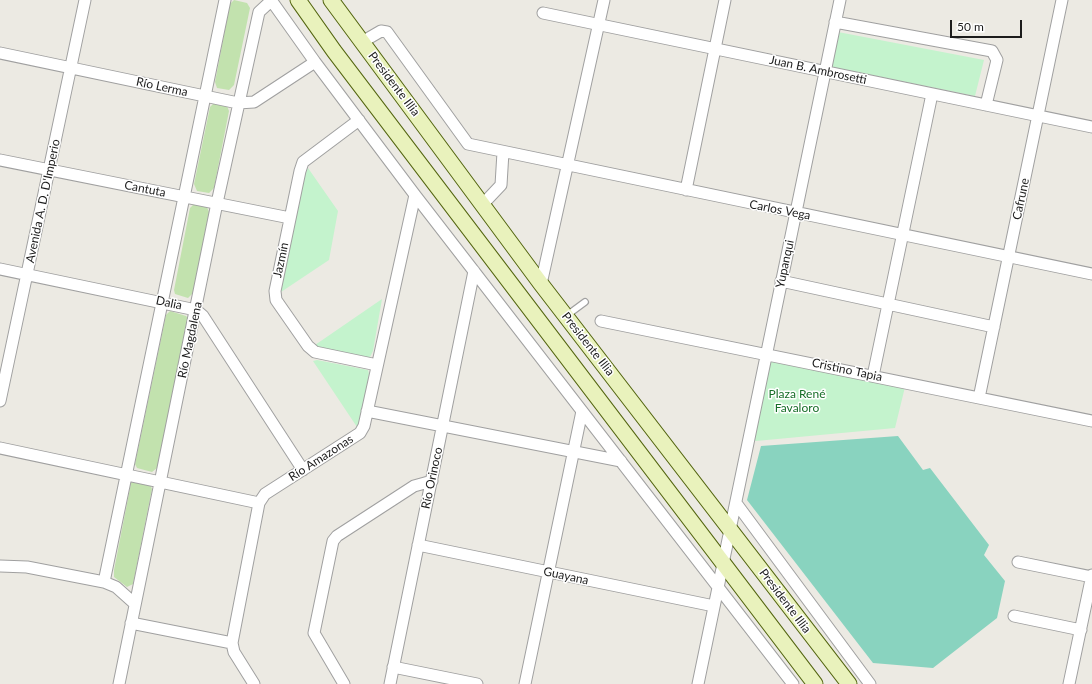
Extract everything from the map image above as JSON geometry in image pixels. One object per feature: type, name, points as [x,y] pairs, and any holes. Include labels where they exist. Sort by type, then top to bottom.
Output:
[{"type":"main road","points":[[298,0],[339,58],[815,684]]},
{"type":"main road","name":"Presidente Illia","points":[[331,0],[541,284],[848,682]]},
{"type":"street","name":"Avenida A. D. D'Imperio","points":[[0,401],[85,0]]},
{"type":"street","points":[[104,582],[224,0]]},
{"type":"street","points":[[271,0],[315,62],[415,195],[793,684]]},
{"type":"street","name":"Río Magdalena","points":[[119,684],[238,103],[259,12],[271,0]]},
{"type":"street","points":[[541,284],[604,0]]},
{"type":"street","points":[[686,190],[725,0]]},
{"type":"street","name":"Yupanqui","points":[[698,684],[840,0]]},
{"type":"street","name":"Cafrune","points":[[979,398],[1062,0]]},
{"type":"street","name":"Juan B. Ambrosetti","points":[[543,13],[1092,127]]},
{"type":"street","points":[[835,22],[992,51],[997,60],[986,105]]},
{"type":"street","name":"Carlos Vega","points":[[362,42],[381,31],[387,32],[468,144],[1092,274]]},
{"type":"street","name":"Río Lerma","points":[[0,53],[238,103],[254,102],[315,62]]},
{"type":"street","points":[[873,376],[932,94]]},
{"type":"street","name":"Jazmín","points":[[359,120],[303,162],[275,291],[276,300],[308,346],[315,352],[377,366]]},
{"type":"street","points":[[482,204],[500,185],[503,152]]},
{"type":"street","name":"Cantuta","points":[[0,160],[290,218]]},
{"type":"street","name":"Río Amazonas","points":[[259,503],[265,494],[360,433],[364,426],[415,195]]},
{"type":"street","name":"Dalia","points":[[0,269],[196,310],[203,316],[303,470]]},
{"type":"street","name":"Río Orinoco","points":[[390,684],[474,272]]},
{"type":"street","points":[[781,282],[994,327]]},
{"type":"street","name":"Cristino Tapia","points":[[601,321],[1092,421]]},
{"type":"street","points":[[367,411],[621,461]]},
{"type":"street","points":[[525,684],[582,411]]},
{"type":"street","points":[[0,448],[259,503],[232,643],[234,652],[254,684]]},
{"type":"street","points":[[344,684],[314,633],[333,541],[337,536],[414,486],[432,481]]},
{"type":"street","points":[[736,503],[870,684]]},
{"type":"street","name":"Guayana","points":[[418,545],[714,606]]},
{"type":"street","points":[[1018,562],[1092,576],[1069,684]]},
{"type":"street","points":[[0,566],[27,567],[104,582],[116,587],[135,604]]},
{"type":"street","points":[[1014,616],[1080,630]]},
{"type":"street","points":[[131,623],[232,643]]},
{"type":"street","points":[[393,667],[477,684]]},
{"type":"street","points":[[848,682],[859,670]]},
{"type":"lane","points":[[566,316],[585,302]]},
{"type":"green space","points":[[234,0],[247,3],[250,8],[234,85],[229,90],[217,88],[215,82],[230,4]]},
{"type":"green space","points":[[838,32],[984,60],[975,96],[832,67]]},
{"type":"green space","points":[[214,103],[227,106],[229,111],[214,188],[209,193],[197,191],[194,184],[210,107]]},
{"type":"green space","points":[[308,168],[338,211],[329,260],[281,292],[304,176]]},
{"type":"green space","points":[[194,204],[207,207],[209,212],[193,293],[188,298],[175,294],[174,290],[190,208]]},
{"type":"green space","points":[[382,299],[373,351],[370,357],[366,359],[320,350],[315,345]]},
{"type":"green space","points":[[170,311],[186,316],[189,319],[157,468],[152,472],[137,468],[135,464],[166,315]]},
{"type":"green space","name":"Plaza René Favaloro","points":[[769,358],[905,387],[895,428],[756,441],[751,440]]},
{"type":"green space","points":[[317,360],[368,370],[369,374],[361,420],[357,427],[313,361]]},
{"type":"green space","points":[[898,436],[923,470],[930,468],[989,545],[984,555],[1005,581],[997,618],[933,668],[873,663],[747,500],[761,446]]},
{"type":"green space","points":[[134,481],[150,484],[152,489],[133,584],[127,587],[114,577],[114,570],[131,483]]}]
